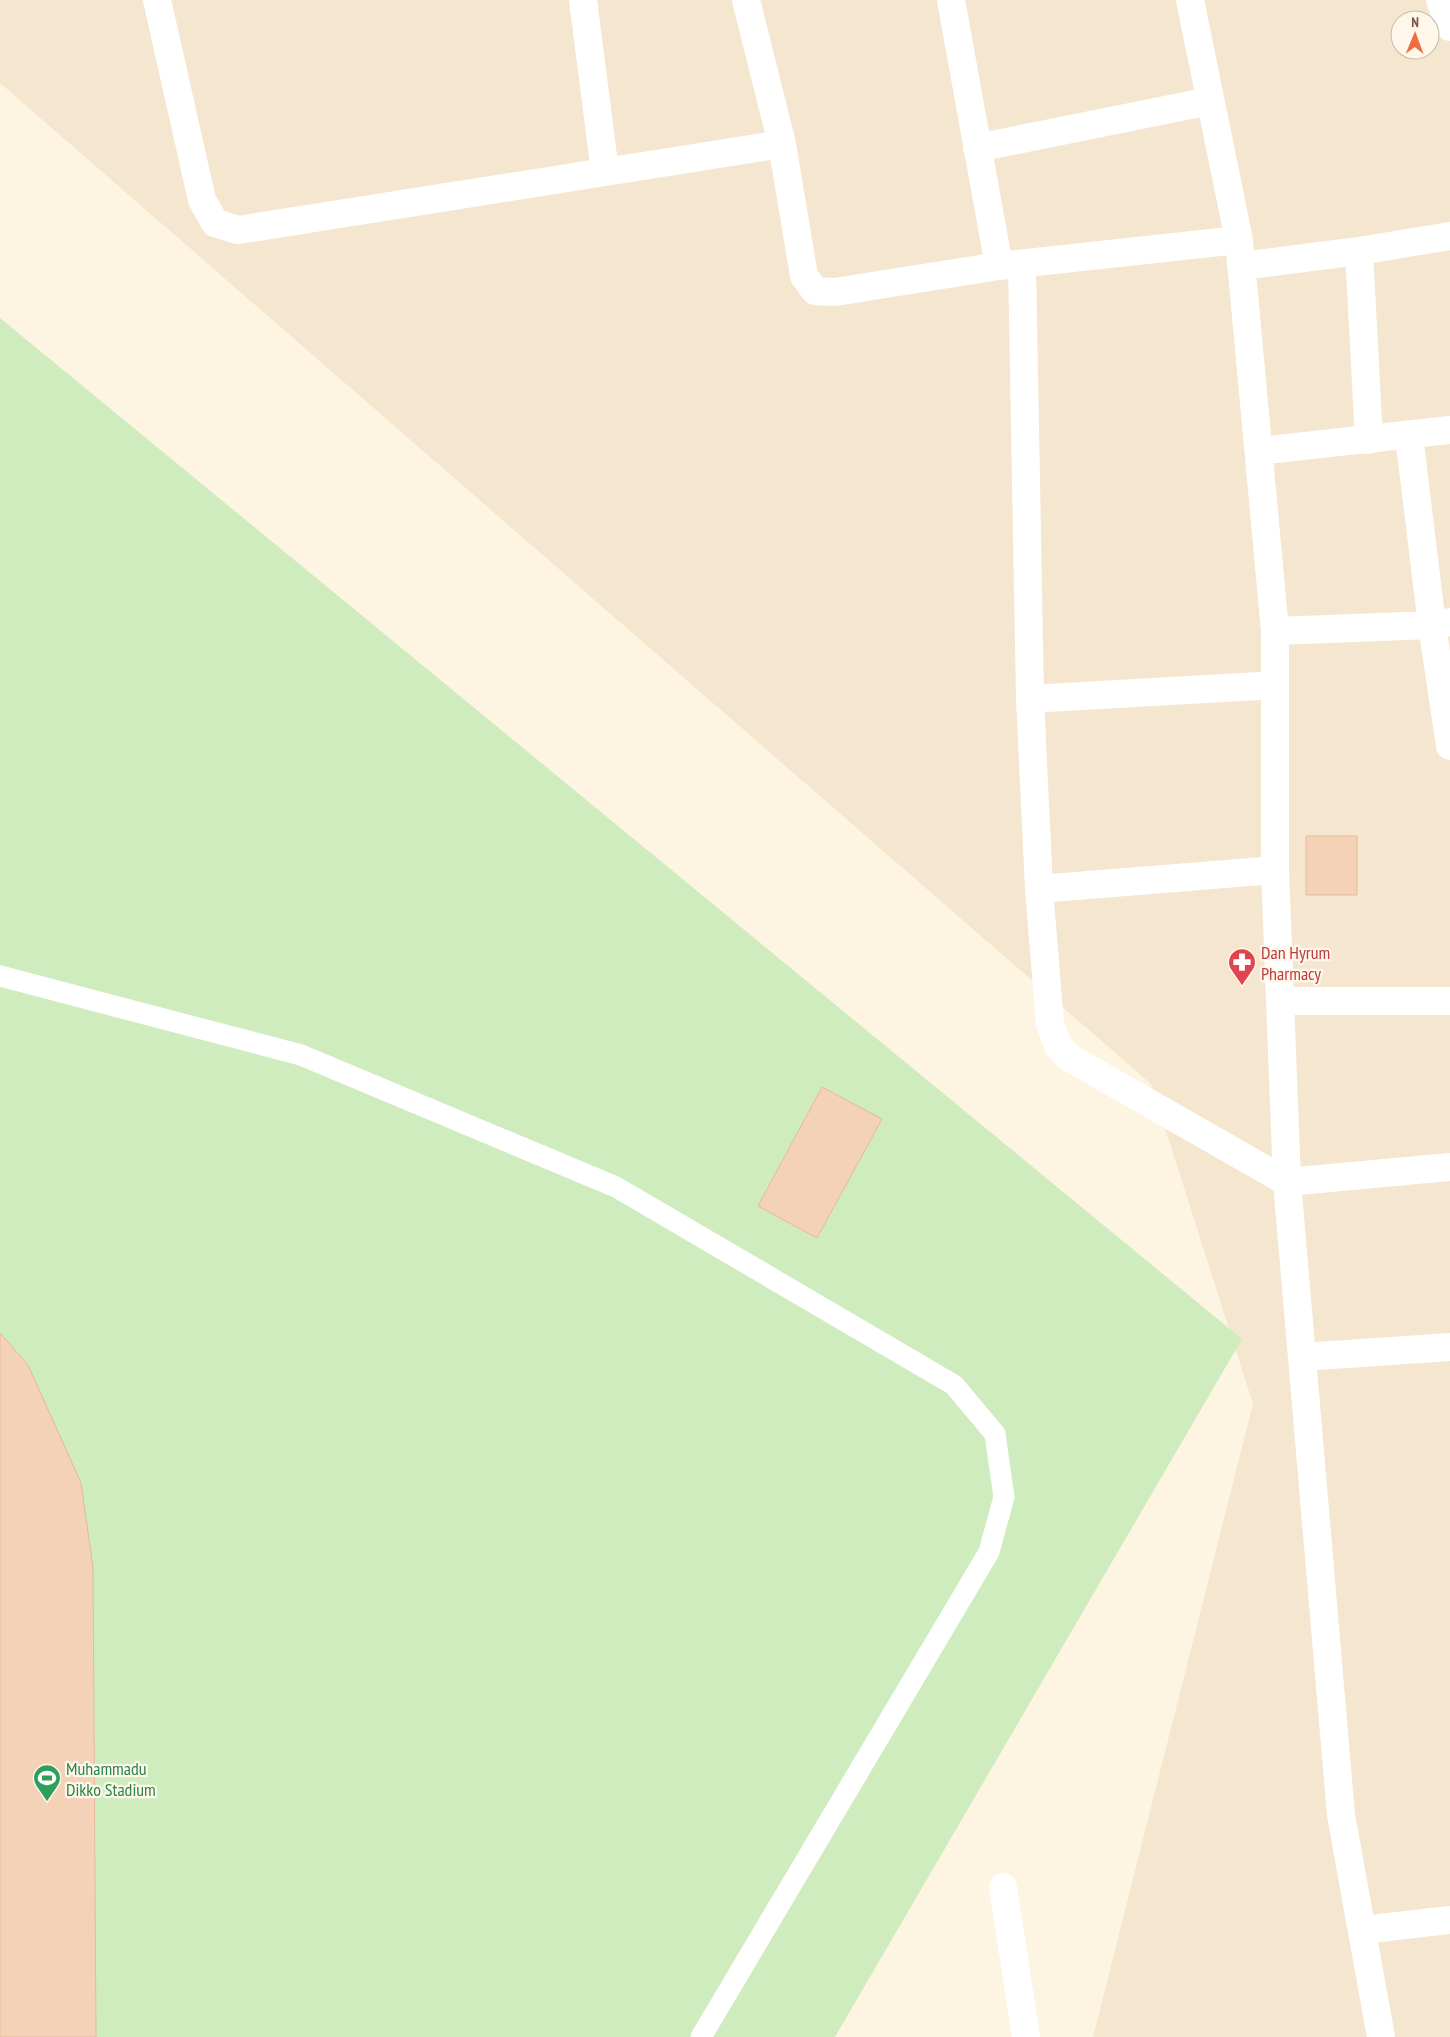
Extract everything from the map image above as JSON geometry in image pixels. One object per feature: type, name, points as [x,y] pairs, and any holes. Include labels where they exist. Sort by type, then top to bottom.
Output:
[{"type":"street","points":[[157,0],[202,200],[215,223],[238,230],[782,144]]},
{"type":"street","points":[[583,0],[605,172]]},
{"type":"street","points":[[746,0],[782,144],[804,276],[815,291],[835,292],[1011,265],[1240,253],[1359,252],[1450,236]]},
{"type":"street","points":[[951,0],[978,148],[1011,265],[1039,889],[1050,1024],[1058,1046],[1070,1058],[1287,1182],[1450,1167]]},
{"type":"street","points":[[1190,0],[1240,253],[1275,631],[1275,870],[1287,1182],[1341,1814],[1381,2037]]},
{"type":"street","points":[[1440,0],[1450,26]]},
{"type":"street","points":[[978,148],[1210,101]]},
{"type":"street","points":[[1359,252],[1369,440]]},
{"type":"street","points":[[1258,451],[1409,436],[1450,430]]},
{"type":"street","points":[[1409,436],[1441,624],[1450,746]]},
{"type":"street","points":[[1275,631],[1441,624]]},
{"type":"street","points":[[1030,699],[1275,685]]},
{"type":"street","points":[[1039,889],[1275,870]]},
{"type":"street","points":[[1281,1001],[1450,1002]]},
{"type":"street","points":[[1303,1357],[1450,1347]]},
{"type":"street","points":[[1003,1887],[1026,2037]]},
{"type":"street","points":[[1362,1930],[1450,1920]]},
{"type":"lane","points":[[0,976],[301,1055],[616,1187],[954,1385],[995,1434],[1004,1497],[989,1552],[701,2037]]},
{"type":"shaded area","points":[[0,0],[1450,0],[1450,2037],[1093,2037],[1253,1404],[1151,1084],[0,83]]},
{"type":"green space","points":[[0,318],[1242,1339],[835,2037],[0,2037]]},
{"type":"building","points":[[1306,836],[1357,836],[1357,895],[1306,895]]},
{"type":"building","points":[[822,1087],[882,1119],[817,1238],[758,1206]]},
{"type":"building","name":"Muhammadu Dikko Stadium","points":[[0,1333],[28,1365],[81,1483],[93,1567],[96,2037],[0,2037]]},
{"type":"place","name":"Dan Hyrum Pharmacy","points":[[1242,986]]},
{"type":"place","name":"Muhammadu Dikko Stadium","points":[[47,1802]]}]
